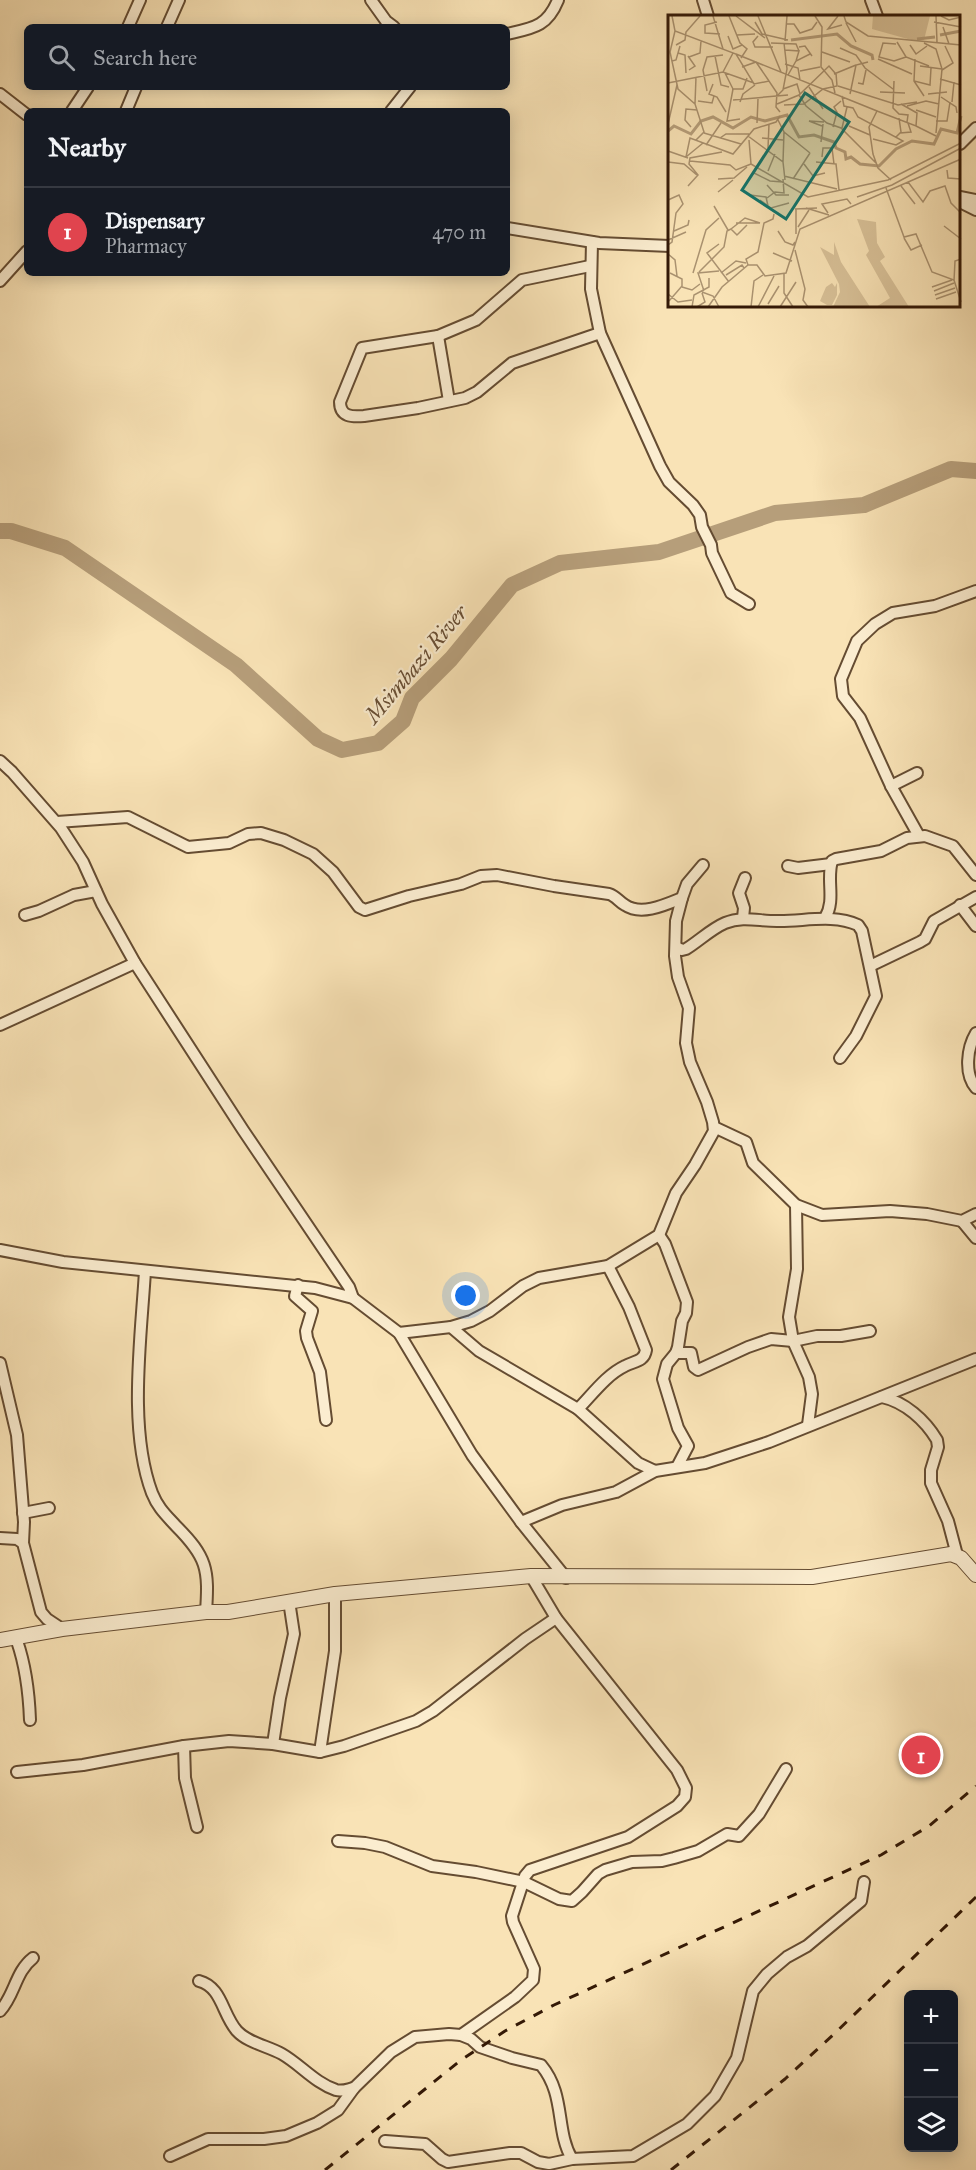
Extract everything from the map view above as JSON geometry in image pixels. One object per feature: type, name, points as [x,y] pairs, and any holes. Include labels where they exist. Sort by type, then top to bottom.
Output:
[{"type":"street","points":[[129,24],[140,0]]},
{"type":"street","points":[[168,24],[179,0]]},
{"type":"street","points":[[370,0],[390,24]]},
{"type":"street","points":[[510,33],[537,27],[545,22],[558,0]]},
{"type":"street","points":[[703,0],[708,15]]},
{"type":"street","points":[[871,0],[877,15]]},
{"type":"street","points":[[74,108],[86,90]]},
{"type":"street","points":[[127,108],[135,90]]},
{"type":"street","points":[[393,108],[408,90]]},
{"type":"street","points":[[0,94],[24,113]]},
{"type":"street","points":[[961,143],[976,128]]},
{"type":"street","points":[[961,197],[976,200]]},
{"type":"street","points":[[961,202],[976,210]]},
{"type":"street","points":[[510,228],[592,242],[668,246]]},
{"type":"street","points":[[592,242],[591,289],[600,333],[660,466],[669,482],[700,515],[712,553],[731,593],[749,604]]},
{"type":"street","points":[[0,281],[24,254]]},
{"type":"street","points":[[590,266],[522,280],[476,320],[438,336],[362,348],[339,402],[340,407],[350,417],[364,416],[449,401],[474,394],[517,361],[600,333]]},
{"type":"street","points":[[438,336],[449,401]]},
{"type":"street","points":[[919,836],[891,786],[865,728],[853,706],[843,696],[841,679],[857,641],[875,624],[893,613],[935,606],[976,591]]},
{"type":"street","points":[[0,760],[57,822],[83,862],[135,963],[243,1130],[349,1287],[353,1298]]},
{"type":"street","points":[[891,786],[917,773]]},
{"type":"street","points":[[57,822],[128,817],[188,847],[229,843],[248,834],[261,833],[284,840],[313,854],[333,872],[355,902],[365,910],[409,896],[445,889],[482,876],[497,875],[609,894],[633,909],[649,909],[682,898]]},
{"type":"street","points":[[788,866],[798,868],[831,864],[836,859],[881,851],[907,838],[925,836],[953,846],[976,875]]},
{"type":"street","points":[[825,918],[831,900],[831,864]]},
{"type":"street","points":[[399,1333],[451,1327],[481,1317],[514,1291],[539,1278],[608,1266],[659,1235],[676,1193],[708,1143],[714,1127],[690,1062],[686,1042],[689,1008],[677,969],[676,947],[676,921],[682,898],[687,884],[703,865]]},
{"type":"street","points":[[743,918],[740,893],[745,878]]},
{"type":"street","points":[[25,915],[74,895],[96,891]]},
{"type":"street","points":[[870,966],[920,942],[934,921],[976,897]]},
{"type":"street","points":[[960,905],[976,926]]},
{"type":"street","points":[[676,947],[686,949],[717,927],[743,918],[783,921],[825,918],[858,925],[876,996],[856,1036],[840,1058]]},
{"type":"street","points":[[0,1025],[135,963]]},
{"type":"street","points":[[976,1034],[970,1045],[969,1062],[970,1078],[976,1088]]},
{"type":"street","points":[[714,1127],[746,1142],[753,1163],[796,1205],[826,1216],[890,1211],[927,1214],[962,1221],[976,1214]]},
{"type":"street","points":[[796,1205],[797,1269],[789,1317],[793,1341],[802,1358],[810,1385],[812,1403],[808,1425]]},
{"type":"street","points":[[962,1221],[976,1238]]},
{"type":"street","points":[[659,1235],[687,1302],[676,1353],[667,1364],[663,1379],[678,1428],[688,1446],[678,1467]]},
{"type":"street","points":[[0,1250],[63,1262],[298,1285],[353,1298],[399,1333],[472,1455],[520,1522],[566,1578]]},
{"type":"street","points":[[578,1409],[608,1379],[625,1366],[643,1358],[646,1353],[629,1307],[608,1266]]},
{"type":"street","points":[[145,1270],[139,1360],[140,1438],[150,1485],[160,1510],[188,1539],[204,1563],[208,1581],[206,1612]]},
{"type":"street","points":[[298,1285],[295,1296],[312,1311],[306,1338],[320,1372],[326,1420]]},
{"type":"street","points":[[451,1327],[479,1350],[578,1409],[638,1463],[655,1471]]},
{"type":"street","points":[[676,1353],[691,1353],[694,1367],[698,1370],[771,1339],[793,1341],[817,1336],[841,1336],[870,1331]]},
{"type":"street","points":[[520,1522],[562,1505],[616,1492],[655,1471],[705,1463],[769,1442],[976,1359]]},
{"type":"street","points":[[0,1363],[18,1435],[23,1543],[41,1612],[62,1629]]},
{"type":"street","points":[[882,1397],[896,1400],[907,1407],[937,1440],[938,1447],[931,1470],[931,1483],[948,1521],[957,1555],[976,1575]]},
{"type":"street","points":[[23,1513],[49,1508]]},
{"type":"street","points":[[0,1538],[17,1539],[23,1543]]},
{"type":"street","points":[[5,1639],[62,1629],[206,1612],[228,1612],[335,1594],[531,1576],[566,1578],[812,1577],[951,1554],[957,1555]]},
{"type":"street","points":[[461,2036],[515,1997],[533,1980],[534,1969],[513,1922],[514,1908],[525,1876],[534,1868],[628,1837],[677,1806],[685,1797],[687,1788],[677,1770],[556,1618],[531,1576]]},
{"type":"street","points":[[320,1752],[335,1651],[335,1594]]},
{"type":"street","points":[[273,1744],[294,1634],[289,1600]]},
{"type":"street","points":[[17,1772],[109,1761],[184,1746],[229,1741],[273,1744],[320,1752],[344,1746],[416,1721],[433,1711],[525,1639],[556,1618]]},
{"type":"street","points":[[5,1639],[17,1641],[20,1650],[29,1689],[30,1720]]},
{"type":"street","points":[[184,1746],[185,1778],[197,1827]]},
{"type":"street","points":[[338,1841],[385,1847],[432,1866],[524,1882],[559,1899],[572,1901],[598,1874],[605,1870],[632,1862],[675,1858],[698,1851],[727,1834],[739,1836],[759,1814],[786,1769]]},
{"type":"street","points":[[386,2141],[425,2144],[448,2162],[510,2153],[521,2153],[543,2163],[633,2156],[687,2124],[715,2096],[736,2058],[753,1991],[787,1957],[807,1946],[861,1902],[864,1882]]},
{"type":"street","points":[[0,2011],[8,2002],[21,1970],[33,1958]]},
{"type":"street","points":[[199,1981],[207,1983],[215,1990],[228,2018],[242,2036],[281,2054],[325,2085],[341,2091],[354,2088]]},
{"type":"street","points":[[170,2156],[208,2139],[264,2139],[299,2132],[338,2110],[354,2088],[391,2052],[415,2037],[449,2034],[471,2039],[480,2047],[512,2058],[541,2065],[558,2097],[566,2146],[572,2159]]},
{"type":"waterway","name":"Msimbazi River","points":[[0,531],[11,531],[65,548],[236,665],[318,739],[342,750],[378,743],[403,721],[412,698],[451,659],[512,585],[560,563],[659,552],[775,513],[864,505],[951,469],[976,471]]},
{"type":"railway","points":[[325,2170],[461,2060],[505,2031],[554,2005],[881,1855],[929,1826],[976,1786]]},
{"type":"railway","points":[[671,2170],[785,2079],[976,1897]]},
{"type":"place","name":"Dispensary","points":[[921,1755]]}]
